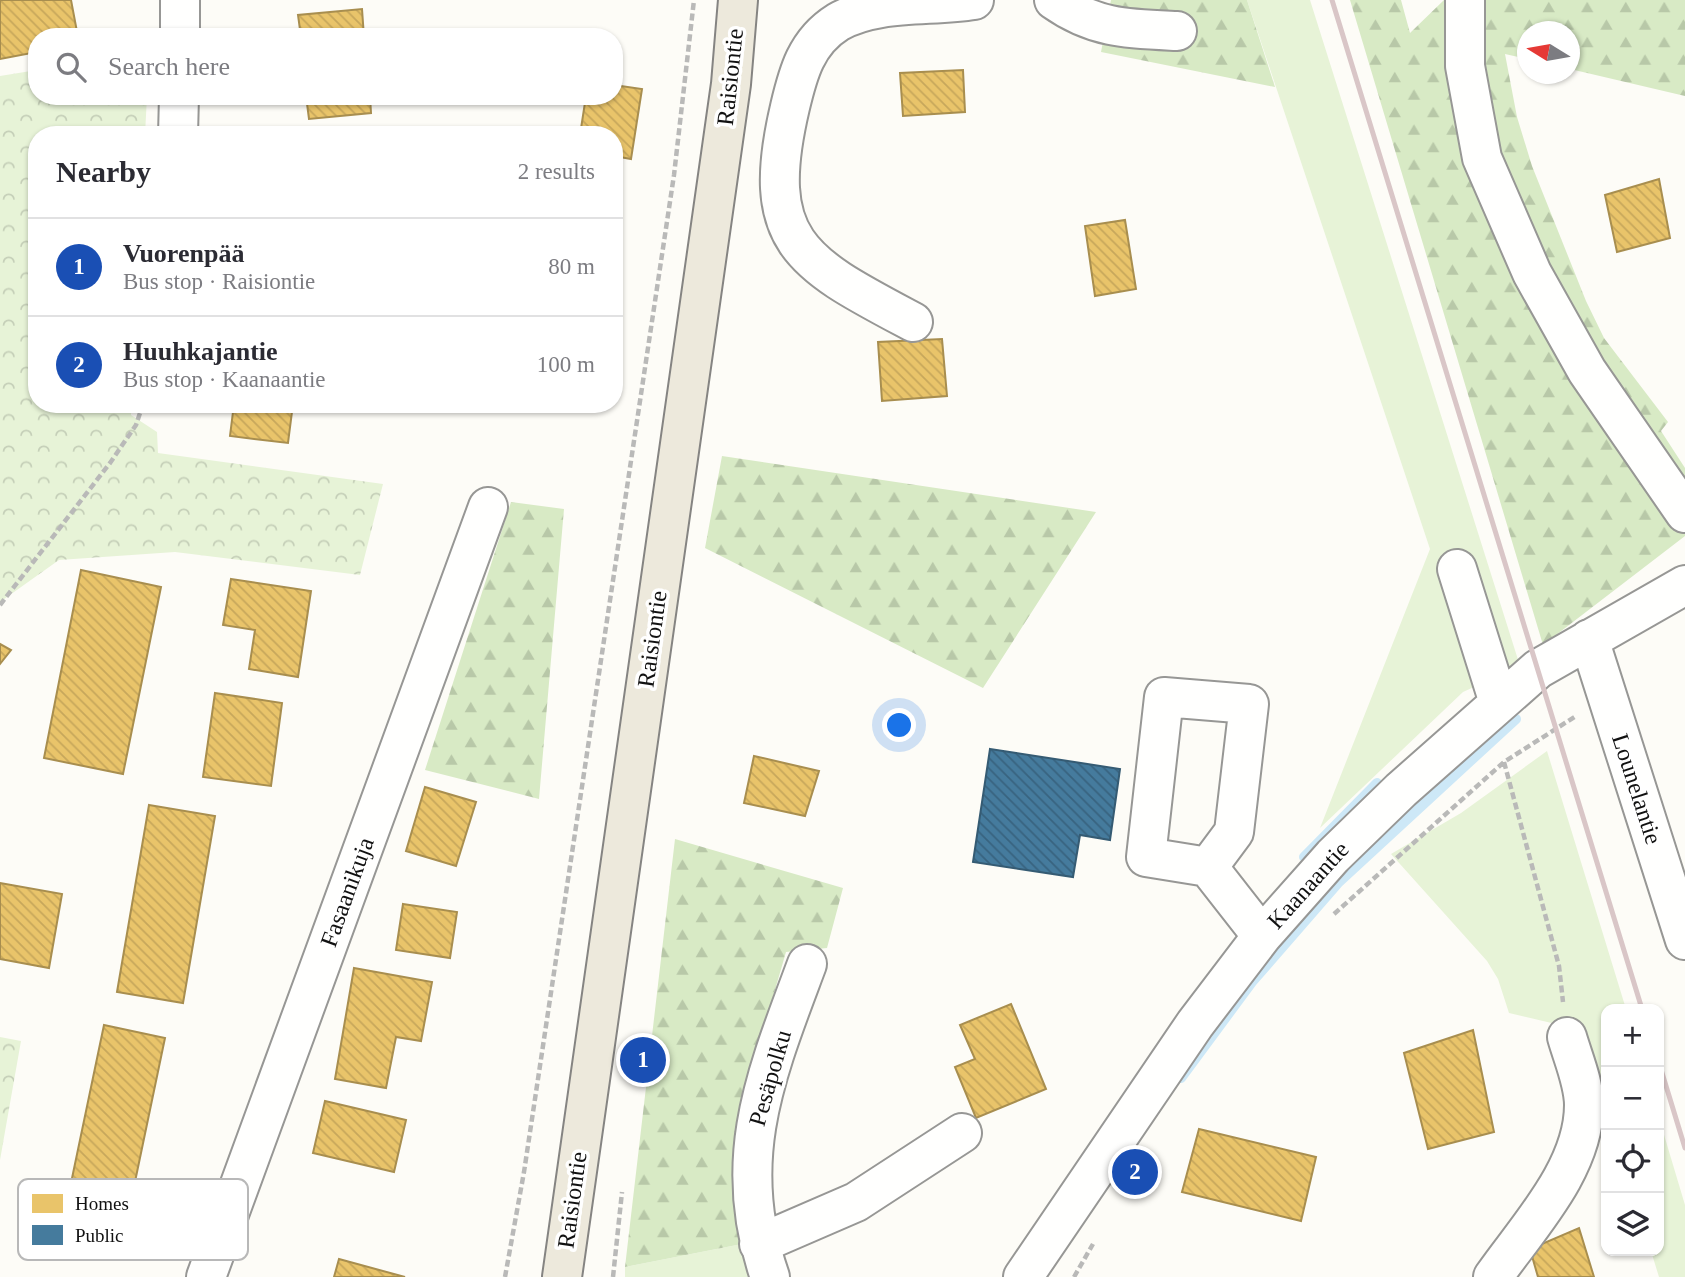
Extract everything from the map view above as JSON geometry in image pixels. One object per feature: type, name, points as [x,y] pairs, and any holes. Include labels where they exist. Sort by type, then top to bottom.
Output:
[{"type":"main road","name":"Raisiontie","points":[[562,1277],[731,85],[738,0]]},
{"type":"street","points":[[180,0],[180,28]]},
{"type":"street","points":[[913,322],[841,284],[806,256],[788,229],[778,195],[781,144],[797,78],[811,44],[838,22],[870,9],[974,0]]},
{"type":"street","points":[[1054,0],[1076,16],[1119,29],[1177,31]]},
{"type":"street","points":[[1465,0],[1465,66],[1482,158],[1532,273],[1587,371],[1685,513]]},
{"type":"street","points":[[178,126],[179,105]]},
{"type":"street","name":"Fasaanikuja","points":[[242,1179],[488,508]]},
{"type":"street","points":[[1457,569],[1499,703]]},
{"type":"street","name":"Kaanaantie","points":[[1030,1275],[1195,1024],[1262,936],[1333,856],[1387,803],[1538,669],[1685,585]]},
{"type":"street","name":"Lounelantie","points":[[1589,639],[1685,940]]},
{"type":"street","points":[[1208,867],[1262,936]]},
{"type":"street","name":"Pesäpolku","points":[[765,1261],[751,1174],[755,1119],[769,1066],[807,964]]},
{"type":"street","points":[[1493,1277],[1574,1157],[1583,1130],[1584,1101],[1567,1037]]},
{"type":"street","points":[[765,1261],[962,1133]]},
{"type":"street","name":"Fasaanikuja","points":[[206,1277],[212,1260]]},
{"type":"path","points":[[505,1277],[524,1172],[674,175],[694,0]]},
{"type":"path","points":[[0,605],[110,463],[136,425],[140,413]]},
{"type":"path","points":[[1325,924],[1396,856],[1504,762],[1574,717],[1602,679]]},
{"type":"path","points":[[1504,762],[1559,966],[1567,1037]]},
{"type":"path","points":[[613,1277],[622,1192]]},
{"type":"path","points":[[1074,1277],[1096,1239]]},
{"type":"green space","points":[[1111,0],[1247,0],[1275,87],[1101,52]]},
{"type":"green space","points":[[1247,0],[1310,0],[1520,666],[1463,692],[1320,828],[1430,549]]},
{"type":"green space","points":[[1350,0],[1401,0],[1410,33],[1444,0],[1685,0],[1685,96],[1580,71],[1580,21],[1517,21],[1517,57],[1505,54],[1517,117],[1532,166],[1586,301],[1604,338],[1668,422],[1661,431],[1685,468],[1685,536],[1543,645]]},
{"type":"green space","points":[[28,71],[28,105],[147,105],[145,126],[28,126],[28,413],[131,413],[157,432],[158,453],[383,484],[360,575],[175,552],[59,560],[0,602],[0,76]]},
{"type":"green space","points":[[722,456],[1096,512],[983,688],[705,548]]},
{"type":"green space","points":[[511,502],[564,509],[539,799],[425,770]]},
{"type":"green space","points":[[1547,751],[1624,1004],[1601,1004],[1601,1093],[1581,1030],[1509,1013],[1498,979],[1487,961],[1391,854],[1461,813]]},
{"type":"green space","points":[[675,839],[843,888],[827,948],[786,952],[752,1069],[747,1243],[625,1267]]},
{"type":"green space","points":[[0,1037],[21,1041],[0,1160]]},
{"type":"green space","points":[[1664,1135],[1685,1205],[1685,1277],[1659,1277],[1653,1256],[1664,1256]]},
{"type":"green space","points":[[747,1243],[758,1277],[625,1277],[625,1267]]},
{"type":"building: Homes","points":[[0,0],[71,0],[76,28],[28,28],[28,54],[0,59]]},
{"type":"building: Homes","points":[[362,9],[363,28],[300,28],[298,15]]},
{"type":"building: Homes","points":[[963,70],[965,112],[903,116],[900,73]]},
{"type":"building: Homes","points":[[623,86],[642,89],[631,159],[623,158],[623,126],[581,126],[585,105],[623,105]]},
{"type":"building: Homes","points":[[307,105],[371,105],[371,113],[309,119]]},
{"type":"building: Homes","points":[[1659,179],[1670,238],[1617,252],[1605,195]]},
{"type":"building: Homes","points":[[1125,220],[1136,289],[1095,296],[1085,226]]},
{"type":"building: Homes","points":[[942,339],[947,396],[882,401],[878,342]]},
{"type":"building: Homes","points":[[233,413],[292,413],[288,443],[230,436]]},
{"type":"building: Homes","points":[[81,570],[161,587],[123,774],[44,758]]},
{"type":"building: Homes","points":[[231,579],[311,591],[298,677],[249,669],[255,630],[223,625]]},
{"type":"building: Homes","points":[[0,644],[11,650],[0,664]]},
{"type":"building: Homes","points":[[215,693],[282,703],[271,786],[203,777]]},
{"type":"building: Homes","points":[[754,756],[819,771],[805,816],[744,803]]},
{"type":"building: Homes","points":[[425,787],[476,802],[456,866],[406,851]]},
{"type":"building: Homes","points":[[149,805],[215,816],[183,1003],[117,992]]},
{"type":"building: Homes","points":[[0,883],[62,894],[49,968],[0,959]]},
{"type":"building: Homes","points":[[403,904],[457,912],[450,958],[396,950]]},
{"type":"building: Homes","points":[[354,968],[432,982],[421,1041],[396,1037],[386,1088],[335,1079]]},
{"type":"building: Homes","points":[[1011,1004],[1046,1089],[976,1118],[955,1067],[975,1059],[960,1025]]},
{"type":"building: Homes","points":[[104,1025],[165,1038],[136,1179],[72,1179]]},
{"type":"building: Homes","points":[[1473,1030],[1494,1132],[1428,1149],[1404,1053]]},
{"type":"building: Homes","points":[[325,1101],[406,1120],[394,1172],[313,1153]]},
{"type":"building: Homes","points":[[1199,1129],[1316,1157],[1301,1221],[1182,1192]]},
{"type":"building: Homes","points":[[1579,1228],[1594,1277],[1538,1277],[1530,1249]]},
{"type":"building: Homes","points":[[339,1259],[405,1277],[334,1277]]},
{"type":"building: Public","points":[[990,749],[1120,769],[1110,840],[1080,835],[1073,877],[973,862]]},
{"type":"waterway","points":[[1181,1078],[1252,982],[1339,882],[1516,719]]},
{"type":"waterway","points":[[1304,857],[1377,783]]},
{"type":"railway","points":[[1332,0],[1640,1004]]},
{"type":"railway","points":[[1660,1067],[1685,1148]]},
{"type":"place","name":"Vuorenpää","points":[[643,1060]]},
{"type":"place","name":"Huuhkajantie","points":[[1135,1172]]}]
